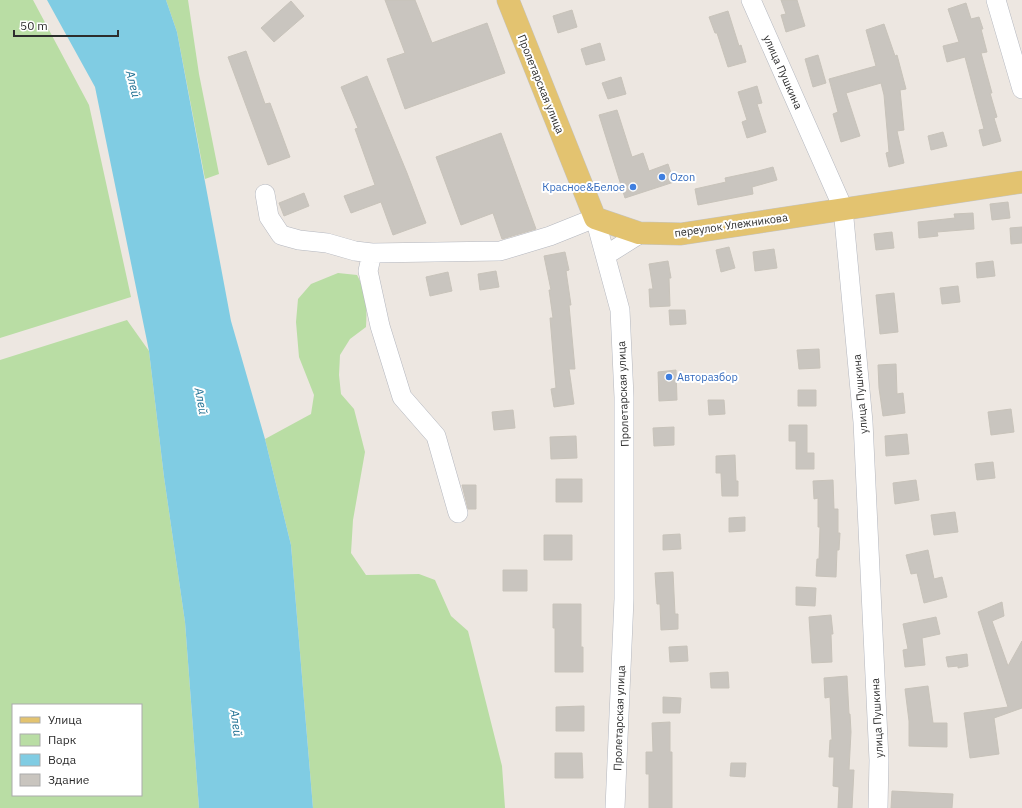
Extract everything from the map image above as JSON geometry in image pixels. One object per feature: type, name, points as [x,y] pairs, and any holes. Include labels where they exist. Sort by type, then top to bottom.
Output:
[{"type":"main road","name":"Пролетарская улица","points":[[508,0],[595,218]]},
{"type":"main road","name":"переулок Улежникова","points":[[595,218],[641,233],[681,234],[843,208],[1022,182]]},
{"type":"street","name":"улица Пушкина","points":[[751,0],[843,208],[863,422],[879,760],[878,808]]},
{"type":"street","points":[[996,0],[1022,89]]},
{"type":"street","points":[[265,194],[269,217],[281,235],[299,240],[327,242],[354,251],[372,253],[500,251],[550,236],[595,218]]},
{"type":"street","name":"Пролетарская улица","points":[[595,218],[620,310],[624,397],[624,599],[615,808]]},
{"type":"street","points":[[606,255],[641,233]]},
{"type":"street","points":[[372,253],[368,271],[380,326],[402,397],[436,436],[458,512]]},
{"type":"green space","points":[[0,0],[33,0],[89,105],[131,297],[0,338]]},
{"type":"green space","points":[[166,0],[188,0],[199,74],[219,174],[205,179],[177,32]]},
{"type":"green space","points":[[338,273],[357,275],[365,294],[366,307],[366,327],[350,339],[340,355],[339,375],[341,394],[354,409],[365,452],[353,520],[351,553],[366,575],[419,574],[435,580],[451,616],[468,631],[502,766],[505,808],[313,808],[291,545],[265,439],[311,414],[314,395],[299,357],[296,322],[298,299],[311,284]]},
{"type":"green space","points":[[127,320],[149,351],[164,477],[185,622],[199,808],[0,808],[0,360]]},
{"type":"water","name":"Алей","points":[[47,0],[166,0],[177,32],[231,321],[265,439],[291,545],[313,808],[199,808],[185,622],[164,477],[149,351],[95,87]]},
{"type":"building","points":[[385,0],[415,0],[432,43],[487,23],[505,73],[405,109],[387,59],[405,53]]},
{"type":"building","points":[[781,0],[797,0],[805,26],[786,32],[781,15],[786,14]]},
{"type":"building","points":[[291,1],[304,16],[274,42],[261,28]]},
{"type":"building","points":[[966,3],[971,19],[979,17],[983,29],[981,29],[987,52],[981,53],[992,93],[990,93],[997,117],[994,118],[1001,141],[983,146],[979,130],[984,129],[965,57],[947,62],[943,46],[959,42],[948,9]]},
{"type":"building","points":[[572,10],[577,27],[558,33],[553,16]]},
{"type":"building","points":[[728,11],[739,46],[741,45],[746,62],[728,67],[717,33],[715,33],[709,17]]},
{"type":"building","points":[[884,24],[895,56],[897,55],[906,89],[900,90],[904,130],[897,131],[904,163],[889,167],[886,153],[889,152],[884,95],[881,83],[846,93],[860,136],[841,142],[833,114],[838,112],[829,79],[876,66],[866,30]]},
{"type":"building","points":[[600,43],[605,60],[586,65],[581,49]]},
{"type":"building","points":[[246,51],[265,104],[270,103],[290,157],[268,165],[228,57]]},
{"type":"building","points":[[818,55],[826,83],[813,87],[805,59]]},
{"type":"building","points":[[367,76],[426,223],[393,235],[381,202],[351,213],[344,196],[375,185],[355,129],[358,128],[341,87]]},
{"type":"building","points":[[621,77],[626,94],[608,99],[602,83]]},
{"type":"building","points":[[757,86],[762,103],[757,104],[766,132],[747,138],[742,122],[747,120],[738,92]]},
{"type":"building","points":[[617,110],[632,157],[643,153],[649,171],[668,164],[674,182],[625,198],[599,115]]},
{"type":"building","points":[[943,132],[947,146],[931,150],[928,136]]},
{"type":"building","points":[[501,133],[536,229],[502,239],[493,213],[461,225],[436,157]]},
{"type":"building","points":[[773,167],[777,180],[752,187],[753,194],[698,205],[695,189],[726,182],[725,178]]},
{"type":"building","points":[[304,193],[309,206],[284,216],[279,203]]},
{"type":"building","points":[[1008,202],[1010,218],[992,220],[990,204]]},
{"type":"building","points":[[973,213],[974,229],[937,232],[938,236],[919,238],[918,222],[955,218],[954,214]]},
{"type":"building","points":[[1022,227],[1022,243],[1011,244],[1010,228]]},
{"type":"building","points":[[892,232],[894,248],[876,250],[874,234]]},
{"type":"building","points":[[729,247],[735,268],[721,272],[716,250]]},
{"type":"building","points":[[774,249],[777,268],[755,271],[753,252]]},
{"type":"building","points":[[565,252],[569,270],[566,271],[571,305],[569,305],[575,369],[569,369],[574,404],[554,407],[551,389],[556,388],[550,318],[553,318],[549,290],[551,290],[544,256]]},
{"type":"building","points":[[668,261],[671,278],[669,278],[670,306],[650,307],[649,289],[653,289],[649,264]]},
{"type":"building","points":[[993,261],[995,276],[977,278],[976,263]]},
{"type":"building","points":[[496,271],[499,287],[480,290],[478,274]]},
{"type":"building","points":[[448,272],[452,291],[430,296],[426,277]]},
{"type":"building","points":[[958,286],[960,302],[942,304],[940,288]]},
{"type":"building","points":[[894,293],[898,332],[880,334],[876,295]]},
{"type":"building","points":[[669,310],[685,310],[686,324],[670,325]]},
{"type":"building","points":[[819,349],[820,368],[799,369],[797,350]]},
{"type":"building","points":[[896,364],[897,394],[903,393],[905,413],[883,416],[879,388],[878,365]]},
{"type":"building","points":[[676,370],[677,400],[659,401],[658,372]]},
{"type":"building","points":[[798,390],[816,390],[816,406],[798,406]]},
{"type":"building","points":[[708,400],[724,400],[725,414],[709,415]]},
{"type":"building","points":[[1011,409],[1014,432],[991,435],[988,412]]},
{"type":"building","points":[[513,410],[515,428],[494,430],[492,412]]},
{"type":"building","points":[[789,425],[807,425],[807,453],[814,453],[814,469],[796,469],[796,441],[789,441]]},
{"type":"building","points":[[674,427],[674,445],[654,446],[653,428]]},
{"type":"building","points":[[907,434],[909,454],[886,456],[885,436]]},
{"type":"building","points":[[576,436],[577,458],[551,459],[550,437]]},
{"type":"building","points":[[735,455],[738,496],[722,496],[721,473],[716,473],[716,456]]},
{"type":"building","points":[[993,462],[995,478],[977,480],[975,464]]},
{"type":"building","points":[[556,479],[582,479],[582,502],[556,502]]},
{"type":"building","points":[[833,480],[834,509],[838,509],[838,533],[840,533],[839,550],[837,550],[836,577],[816,576],[817,559],[819,559],[820,527],[818,527],[818,498],[814,499],[813,481]]},
{"type":"building","points":[[916,480],[919,500],[895,504],[893,483]]},
{"type":"building","points":[[462,485],[476,485],[476,509],[468,509]]},
{"type":"building","points":[[955,512],[958,532],[934,535],[931,515]]},
{"type":"building","points":[[745,517],[745,531],[729,532],[729,518]]},
{"type":"building","points":[[680,534],[681,549],[663,550],[663,535]]},
{"type":"building","points":[[544,535],[572,535],[572,560],[544,560]]},
{"type":"building","points":[[928,550],[934,579],[942,577],[947,597],[924,603],[917,573],[911,574],[906,555]]},
{"type":"building","points":[[503,570],[527,570],[527,591],[503,591]]},
{"type":"building","points":[[673,572],[675,614],[678,614],[678,629],[661,630],[660,604],[657,604],[655,573]]},
{"type":"building","points":[[796,587],[816,588],[815,606],[796,605]]},
{"type":"building","points":[[1002,602],[1004,616],[992,621],[1008,666],[1022,641],[1022,708],[994,718],[999,754],[970,758],[964,713],[1008,707],[978,612]]},
{"type":"building","points":[[553,604],[581,604],[581,647],[583,647],[583,672],[555,672],[555,628],[553,628]]},
{"type":"building","points":[[831,615],[833,634],[831,634],[832,662],[812,663],[809,617]]},
{"type":"building","points":[[936,617],[940,634],[922,638],[925,665],[905,667],[903,650],[908,649],[903,624]]},
{"type":"building","points":[[687,646],[688,661],[670,662],[669,647]]},
{"type":"building","points":[[967,654],[968,666],[958,668],[958,666],[948,667],[946,657]]},
{"type":"building","points":[[728,672],[729,688],[711,688],[710,673]]},
{"type":"building","points":[[847,676],[851,732],[849,770],[854,770],[852,808],[838,808],[839,787],[833,786],[834,757],[829,757],[830,740],[832,740],[830,697],[825,698],[824,678]]},
{"type":"building","points":[[928,686],[933,723],[947,723],[947,747],[909,746],[909,721],[905,689]]},
{"type":"building","points":[[663,697],[681,698],[680,713],[663,713]]},
{"type":"building","points":[[584,706],[584,731],[556,731],[556,707]]},
{"type":"building","points":[[670,722],[670,752],[672,752],[672,808],[649,808],[649,774],[646,774],[646,752],[653,752],[652,723]]},
{"type":"building","points":[[555,753],[582,753],[583,778],[555,778]]},
{"type":"building","points":[[731,763],[746,763],[745,777],[730,776]]},
{"type":"building","points":[[892,791],[953,794],[952,808],[891,808]]},
{"type":"place","name":"Ozon","points":[[662,177]]},
{"type":"place","name":"Красное&Белое","points":[[633,187]]},
{"type":"place","name":"Авторазбор","points":[[669,377]]}]
